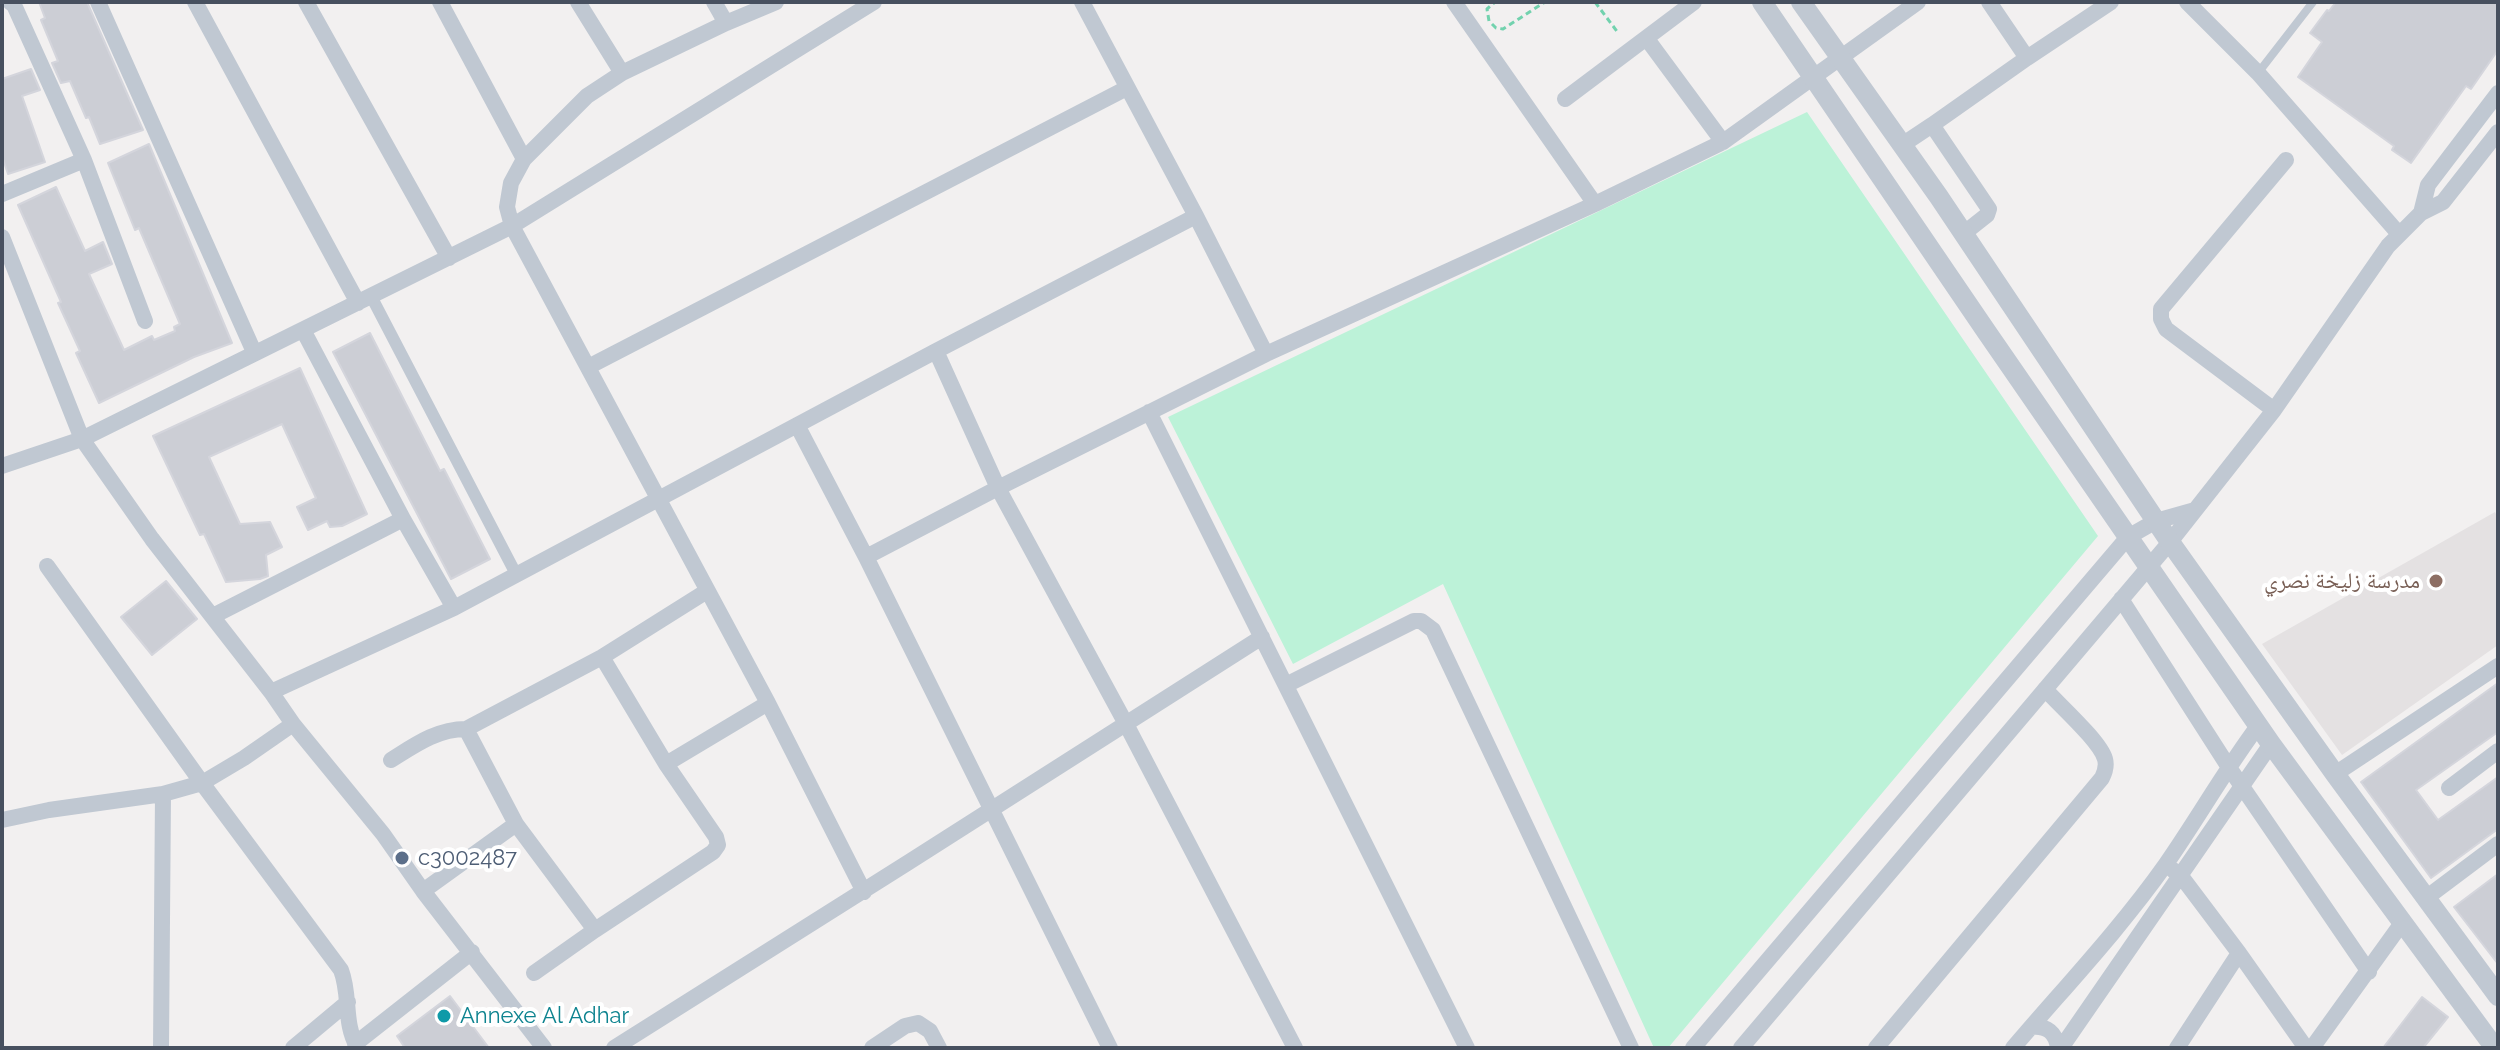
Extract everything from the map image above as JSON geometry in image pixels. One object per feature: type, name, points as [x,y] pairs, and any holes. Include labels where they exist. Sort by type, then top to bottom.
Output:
[{"type":"street","points":[[10,2],[84,160],[145,321]]},
{"type":"street","points":[[98,2],[254,352]]},
{"type":"street","points":[[195,2],[516,574]]},
{"type":"street","points":[[306,2],[449,258]]},
{"type":"street","points":[[440,2],[524,159]]},
{"type":"street","points":[[578,2],[622,73]]},
{"type":"street","points":[[714,2],[726,23]]},
{"type":"street","points":[[776,2],[622,73],[587,96],[524,159],[511,183],[507,207],[512,226],[660,498],[864,892]]},
{"type":"street","points":[[2,466],[82,439],[512,226],[874,2]]},
{"type":"street","points":[[1082,2],[1266,354]]},
{"type":"street","points":[[1454,2],[1595,204]]},
{"type":"street","points":[[1565,99],[1694,2]]},
{"type":"street","points":[[1762,2],[2258,726],[2495,1048]]},
{"type":"street","points":[[1801,2],[1963,234],[2170,542],[2498,996]]},
{"type":"street","points":[[866,557],[1266,354],[1723,142],[1918,2]]},
{"type":"street","points":[[1989,2],[2027,58]]},
{"type":"street","points":[[1902,145],[2111,2]]},
{"type":"street","points":[[2187,2],[2258,73],[2399,234]]},
{"type":"street","points":[[1647,39],[1723,142]]},
{"type":"street","points":[[588,367],[1127,88]]},
{"type":"street","points":[[2421,213],[2428,185],[2498,93]]},
{"type":"street","points":[[1932,125],[1989,209],[1987,215],[1963,234]]},
{"type":"street","points":[[1741,1048],[2170,542],[2274,410],[2388,246],[2421,213],[2443,202],[2498,132]]},
{"type":"street","points":[[2,194],[84,160]]},
{"type":"street","points":[[2274,410],[2166,329],[2161,319],[2161,309],[2286,160]]},
{"type":"street","points":[[271,692],[454,608],[1196,216]]},
{"type":"street","points":[[2,237],[8,269],[82,439],[152,539],[293,724],[383,834],[544,1048]]},
{"type":"street","points":[[303,330],[454,608]]},
{"type":"street","points":[[936,351],[998,488],[1126,724],[1295,1048]]},
{"type":"street","points":[[1149,412],[1467,1048]]},
{"type":"street","points":[[797,425],[866,557],[1108,1047]]},
{"type":"street","points":[[1693,1048],[2128,537],[2156,521],[2195,510]]},
{"type":"street","points":[[213,616],[403,519]]},
{"type":"street","points":[[47,566],[341,970],[346,983],[348,1028],[357,1046],[472,952]]},
{"type":"street","points":[[391,760],[436,733],[466,729],[602,657],[707,591]]},
{"type":"street","points":[[2121,599],[2228,766],[2369,972]]},
{"type":"street","points":[[1286,685],[1414,621],[1421,621],[1433,630],[1631,1048]]},
{"type":"street","points":[[614,1048],[1262,637]]},
{"type":"street","points":[[534,973],[713,852],[718,845],[716,837],[666,764],[602,657]]},
{"type":"street","points":[[2335,774],[2498,666]]},
{"type":"street","points":[[1876,1048],[2106,770],[2098,747],[2045,689]]},
{"type":"street","points":[[666,764],[768,703]]},
{"type":"street","points":[[2,820],[163,794],[202,783],[293,724]]},
{"type":"street","points":[[2013,1048],[2074,980],[2167,864],[2228,766],[2258,726]]},
{"type":"street","points":[[466,729],[516,824],[595,930]]},
{"type":"street","points":[[2060,1048],[2271,744]]},
{"type":"street","points":[[2449,788],[2498,751]]},
{"type":"street","points":[[163,794],[163,1047]]},
{"type":"street","points":[[423,891],[516,824]]},
{"type":"street","points":[[2426,898],[2498,844]]},
{"type":"street","points":[[2167,864],[2181,876],[2306,1048]]},
{"type":"street","points":[[2312,1048],[2402,923]]},
{"type":"street","points":[[2177,1048],[2239,953]]},
{"type":"street","points":[[293,1048],[348,1002]]},
{"type":"street","points":[[872,1048],[905,1026],[918,1023],[930,1031],[939,1048]]},
{"type":"street","points":[[2031,1027],[2049,1030],[2060,1048]]},
{"type":"lane","points":[[2258,73],[2313,2]]},
{"type":"path","points":[[1490,21],[1496,28],[1503,29],[1545,2]]},
{"type":"path","points":[[1595,2],[1631,50]]},
{"type":"shaded area","name":"مدرسة زليخة نصري","points":[[2495,512],[2498,518],[2498,645],[2342,755],[2262,644]]},
{"type":"green space","points":[[1807,112],[2098,536],[1668,1048],[1654,1048],[1443,584],[1293,664],[1168,417]]},
{"type":"building","points":[[39,2],[87,2],[143,130],[100,144],[70,81],[61,83],[52,63],[58,61],[41,20],[45,18]]},
{"type":"building","points":[[2336,2],[2498,2],[2498,50],[2471,89],[2466,86],[2411,163],[2392,150],[2394,146],[2298,77],[2322,42],[2310,33]]},
{"type":"building","points":[[31,69],[40,90],[22,96],[45,162],[8,174],[2,156],[2,79]]},
{"type":"building","points":[[149,144],[232,343],[194,357],[99,403],[76,353],[80,351],[58,303],[61,302],[18,205],[56,187],[85,251],[103,242],[112,264],[89,274],[124,350],[152,336],[154,340],[175,331],[174,327],[180,324],[139,228],[135,230],[108,163]]},
{"type":"building","points":[[370,333],[440,471],[444,469],[490,559],[451,579],[333,352]]},
{"type":"building","points":[[300,368],[367,514],[342,526],[330,527],[327,521],[308,530],[297,507],[316,498],[282,424],[209,457],[240,524],[270,522],[282,547],[266,555],[268,576],[226,582],[153,436]]},
{"type":"building","points":[[166,581],[197,619],[152,655],[121,617]]},
{"type":"building","points":[[2498,683],[2498,732],[2416,790],[2438,820],[2498,777],[2498,829],[2431,878],[2361,782]]},
{"type":"building","points":[[2498,874],[2498,964],[2454,907]]},
{"type":"building","name":"Annexe Al Adhar","points":[[450,996],[489,1048],[405,1048],[397,1036]]},
{"type":"building","points":[[2422,997],[2448,1017],[2423,1048],[2383,1048]]},
{"type":"place","name":"مدرسة زليخة نصري","points":[[2436,581]]},
{"type":"place","name":"c3002487","points":[[402,858]]},
{"type":"place","name":"Annexe Al Adhar","points":[[444,1016]]}]
